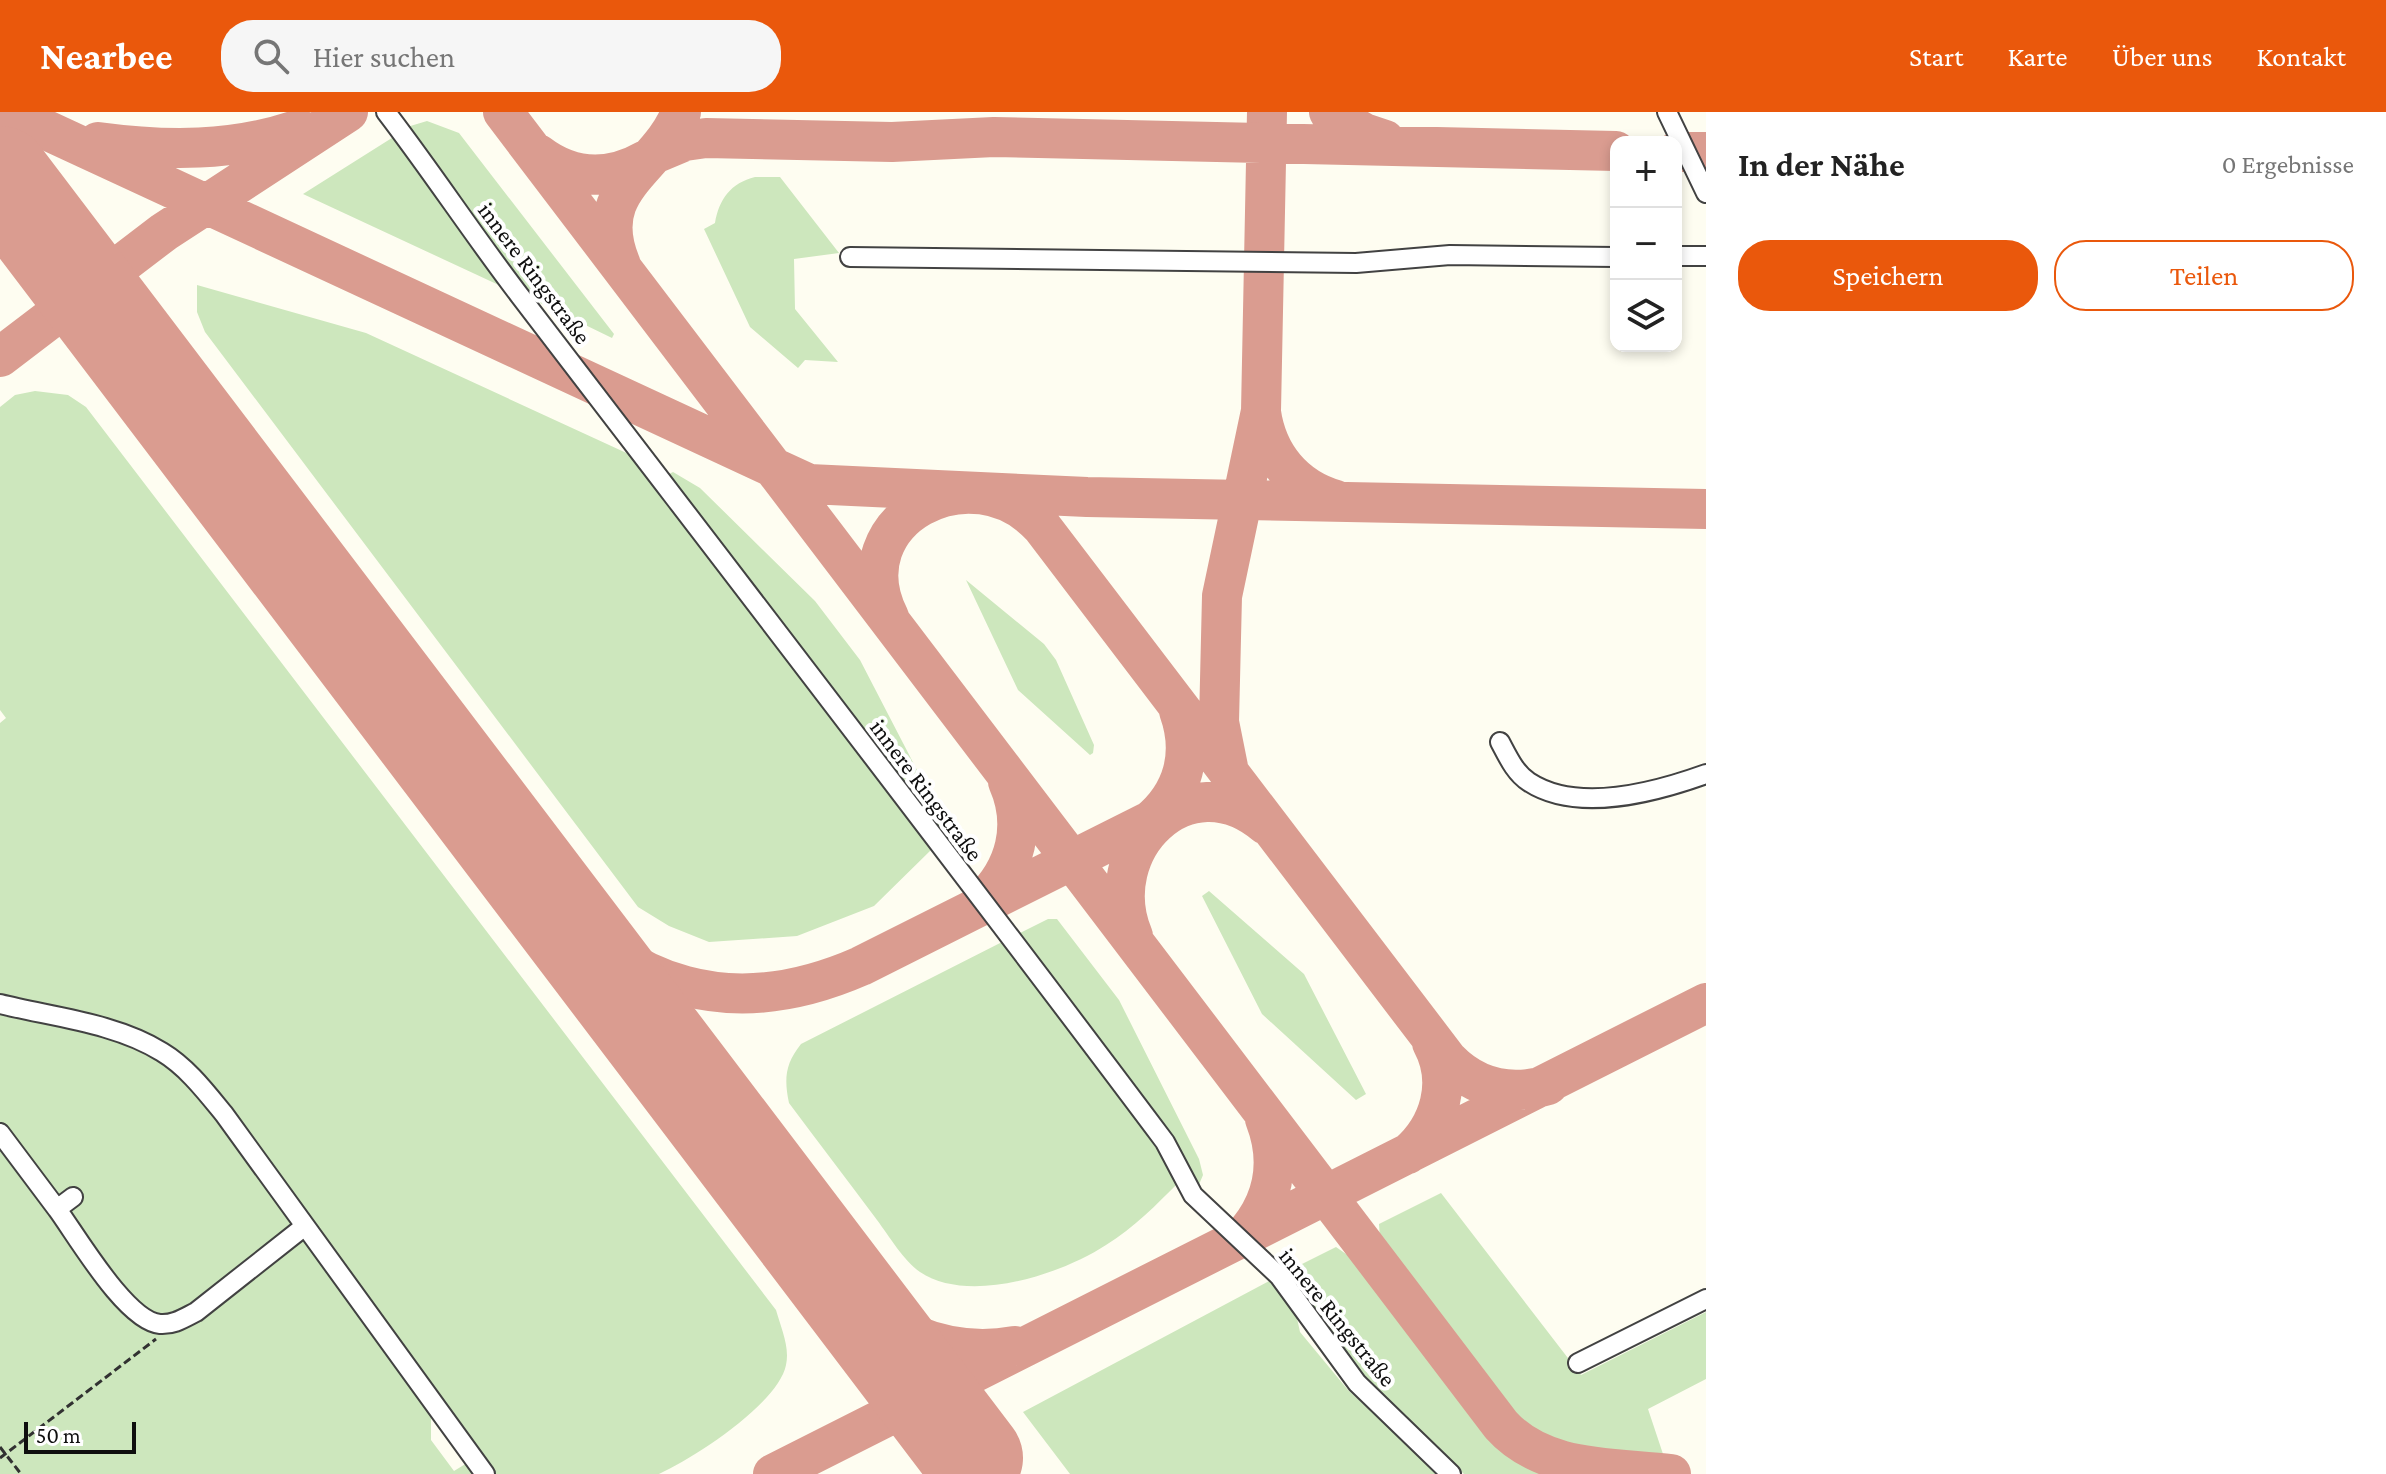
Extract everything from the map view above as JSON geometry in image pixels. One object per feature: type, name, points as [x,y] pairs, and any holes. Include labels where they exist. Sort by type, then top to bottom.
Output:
[{"type":"lane","name":"innere Ringstraße","points":[[386,112],[518,294],[669,485],[933,840],[1165,1142],[1193,1195],[1279,1276],[1357,1383],[1451,1474]]},
{"type":"lane","points":[[1667,112],[1706,193]]},
{"type":"lane","points":[[850,257],[1356,263],[1450,255],[1610,257]]},
{"type":"lane","points":[[1682,256],[1706,256]]},
{"type":"lane","points":[[1500,742],[1516,770],[1528,782],[1576,797],[1625,793],[1680,783],[1706,774]]},
{"type":"lane","points":[[0,1004],[124,1036],[164,1053],[197,1082],[224,1114],[485,1474]]},
{"type":"lane","points":[[0,1133],[125,1302],[142,1318],[159,1324],[178,1322],[196,1312],[305,1226]]},
{"type":"lane","points":[[57,1209],[73,1197]]},
{"type":"lane","points":[[1578,1363],[1706,1299]]},
{"type":"path","points":[[0,1458],[178,1322]]},
{"type":"path","points":[[0,1447],[21,1474]]},
{"type":"green space","points":[[427,121],[459,133],[614,334],[612,338],[536,301],[407,127]]},
{"type":"green space","points":[[395,136],[503,287],[303,194]]},
{"type":"green space","points":[[755,177],[780,177],[839,253],[794,259],[795,309],[838,362],[805,360],[798,368],[750,327],[704,229],[715,223],[728,193],[739,183]]},
{"type":"green space","points":[[197,285],[366,333],[633,456],[931,850],[874,906],[797,936],[709,942],[669,926],[638,907],[205,332],[197,312]]},
{"type":"green space","points":[[35,391],[68,395],[86,407],[776,1310],[787,1351],[780,1380],[752,1412],[692,1456],[659,1474],[496,1474],[205,1076],[172,1048],[0,997],[0,723],[6,718],[0,710],[0,407],[15,395]]},
{"type":"green space","points":[[673,472],[700,488],[815,601],[860,660],[946,826],[942,837],[669,474]]},
{"type":"green space","points":[[966,580],[1044,644],[1056,660],[1094,745],[1093,753],[1090,755],[1018,690]]},
{"type":"green space","points":[[1209,891],[1304,974],[1366,1094],[1356,1100],[1262,1014],[1202,896]]},
{"type":"green space","points":[[1048,919],[1057,919],[1119,1000],[1199,1159],[1203,1175],[1198,1187],[1178,1158],[1178,1145],[1018,934]]},
{"type":"green space","points":[[1006,940],[1180,1181],[1126,1231],[1087,1256],[1015,1282],[964,1286],[940,1282],[920,1272],[903,1255],[789,1103],[787,1072],[801,1044]]},
{"type":"green space","points":[[0,1012],[78,1030],[125,1045],[171,1070],[193,1087],[431,1412],[431,1440],[454,1471],[467,1463],[476,1474],[0,1474],[0,1141],[58,1198],[0,1122]]},
{"type":"green space","points":[[1441,1193],[1581,1375],[1706,1312],[1706,1379],[1648,1409],[1664,1457],[1602,1452],[1556,1444],[1528,1426],[1482,1377],[1408,1282],[1380,1239],[1379,1224]]},
{"type":"green space","points":[[1336,1247],[1356,1261],[1375,1283],[1503,1448],[1546,1472],[1562,1474],[1464,1474],[1363,1377],[1284,1273]]},
{"type":"green space","points":[[1273,1279],[1295,1309],[1300,1332],[1348,1390],[1438,1474],[1070,1474],[1023,1412]]},
{"type":"taxiway","points":[[0,357],[164,232],[348,112]]},
{"type":"taxiway","points":[[503,112],[1501,1425],[1537,1452],[1558,1459],[1602,1468],[1671,1474]]},
{"type":"taxiway","points":[[621,265],[613,238],[613,216],[620,198],[630,181],[671,132],[681,112]]},
{"type":"taxiway","points":[[1228,767],[1219,722],[1222,596],[1261,411],[1267,112]]},
{"type":"taxiway","points":[[1329,112],[1364,133],[1385,140]]},
{"type":"taxiway","points":[[14,115],[809,484],[1087,497],[1706,509]]},
{"type":"taxiway","points":[[98,142],[199,148],[250,142],[299,129]]},
{"type":"taxiway","points":[[654,154],[685,141],[706,138],[892,142],[994,137],[1610,151]]},
{"type":"taxiway","points":[[1682,152],[1706,152]]},
{"type":"taxiway","points":[[538,154],[564,169],[591,175],[618,172],[646,160]]},
{"type":"taxiway","points":[[1261,412],[1269,442],[1285,468],[1307,487],[1336,500]]},
{"type":"taxiway","points":[[889,617],[879,582],[882,551],[897,525],[921,506],[950,496],[982,495],[1013,504],[1042,527],[1448,1060],[1470,1078],[1494,1088],[1520,1090],[1548,1085]]},
{"type":"taxiway","points":[[1149,822],[1171,798],[1183,771],[1186,742],[1179,711]]},
{"type":"taxiway","points":[[982,901],[1003,875],[1015,846],[1017,814],[1008,782]]},
{"type":"taxiway","points":[[1133,936],[1125,904],[1127,873],[1138,845],[1156,823],[1180,808],[1207,802],[1236,807],[1266,825]]},
{"type":"taxiway","points":[[539,885],[573,921],[609,950],[646,971],[685,986],[726,993],[768,992],[814,983],[861,966],[1170,811]]},
{"type":"taxiway","points":[[773,1474],[1706,1003]]},
{"type":"taxiway","points":[[1408,1154],[1428,1130],[1440,1103],[1442,1073],[1432,1043]]},
{"type":"taxiway","points":[[1241,1239],[1261,1212],[1272,1182],[1273,1151],[1265,1119]]},
{"type":"taxiway","points":[[832,1272],[869,1309],[913,1334],[962,1348],[1015,1346]]},
{"type":"runway","points":[[0,176],[973,1458]]}]
